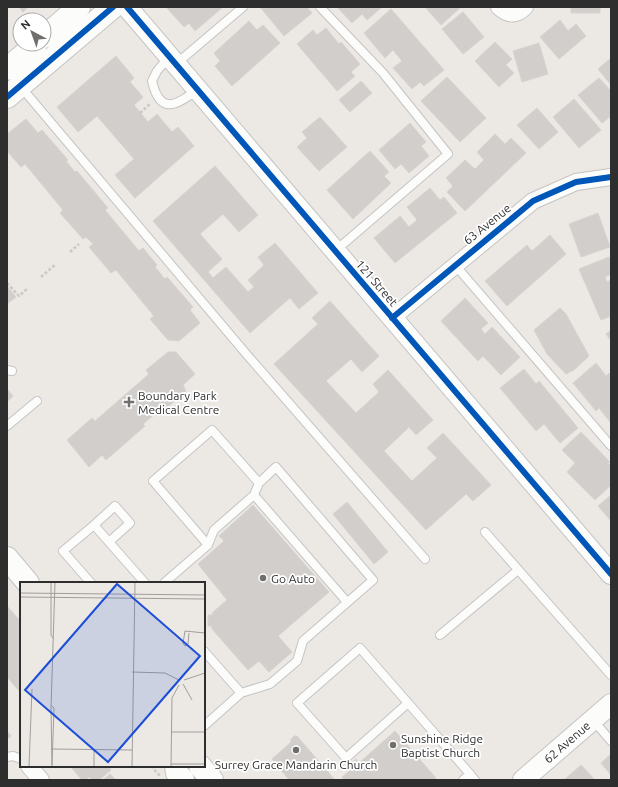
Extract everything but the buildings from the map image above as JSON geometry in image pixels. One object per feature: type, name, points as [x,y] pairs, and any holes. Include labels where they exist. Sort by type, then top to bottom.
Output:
[{"type":"main road","points":[[52,30],[79,7]]},
{"type":"main road","points":[[11,87],[113,7]]},
{"type":"main road","points":[[11,87],[22,56]]},
{"type":"main road","points":[[7,558],[27,582]]},
{"type":"main road","points":[[176,767],[177,773],[183,780]]},
{"type":"main road","points":[[201,767],[212,780]]},
{"type":"street","name":"121 Street","points":[[126,7],[611,574]]},
{"type":"street","points":[[499,7],[509,14],[514,14],[520,12],[525,7]]},
{"type":"street","name":"63 Avenue","points":[[392,318],[533,201],[576,182],[611,177]]},
{"type":"street","name":"62 Avenue","points":[[523,780],[611,704]]},
{"type":"street","points":[[31,767],[41,780]]},
{"type":"lane","points":[[197,90],[179,104],[173,105],[163,102],[158,96],[152,81],[157,71],[242,7]]},
{"type":"lane","points":[[320,7],[383,73],[448,154],[335,251]]},
{"type":"lane","points":[[11,87],[425,559]]},
{"type":"lane","points":[[455,265],[611,446]]},
{"type":"lane","points":[[7,426],[37,401]]},
{"type":"lane","points":[[208,545],[153,481],[212,430],[259,482]]},
{"type":"lane","points":[[174,580],[208,545],[214,530],[254,495],[259,482],[276,467],[373,580],[303,641],[297,661],[292,666],[270,684],[241,693],[206,720]]},
{"type":"lane","points":[[254,495],[347,602]]},
{"type":"lane","points":[[90,582],[63,551],[115,506],[130,523],[109,542]]},
{"type":"lane","points":[[94,525],[144,582]]},
{"type":"lane","points":[[485,532],[611,675]]},
{"type":"lane","points":[[440,635],[518,570]]},
{"type":"lane","points":[[408,703],[346,758],[297,703],[360,648],[408,703],[472,777],[463,780]]},
{"type":"lane","points":[[205,652],[241,693]]},
{"type":"lane","points":[[593,720],[611,741]]},
{"type":"lane","points":[[7,757],[13,756],[20,759]]},
{"type":"path","points":[[140,113],[155,100]]},
{"type":"path","points":[[70,252],[79,244]]},
{"type":"path","points":[[41,277],[56,264]]},
{"type":"path","points":[[7,283],[19,296],[28,288]]},
{"type":"path","points":[[152,767],[163,780]]},
{"type":"cycle path","points":[[7,97],[113,7]]},
{"type":"cycle path","points":[[127,7],[611,574]]},
{"type":"cycle path","points":[[392,318],[533,201],[576,182],[611,177]]},
{"type":"place","name":"Boundary Park Medical Centre","points":[[129,402]]},
{"type":"place","name":"Go Auto","points":[[263,578]]},
{"type":"place","name":"Sunshine Ridge Baptist Church","points":[[393,745]]},
{"type":"place","name":"Surrey Grace Mandarin Church","points":[[296,750]]}]
